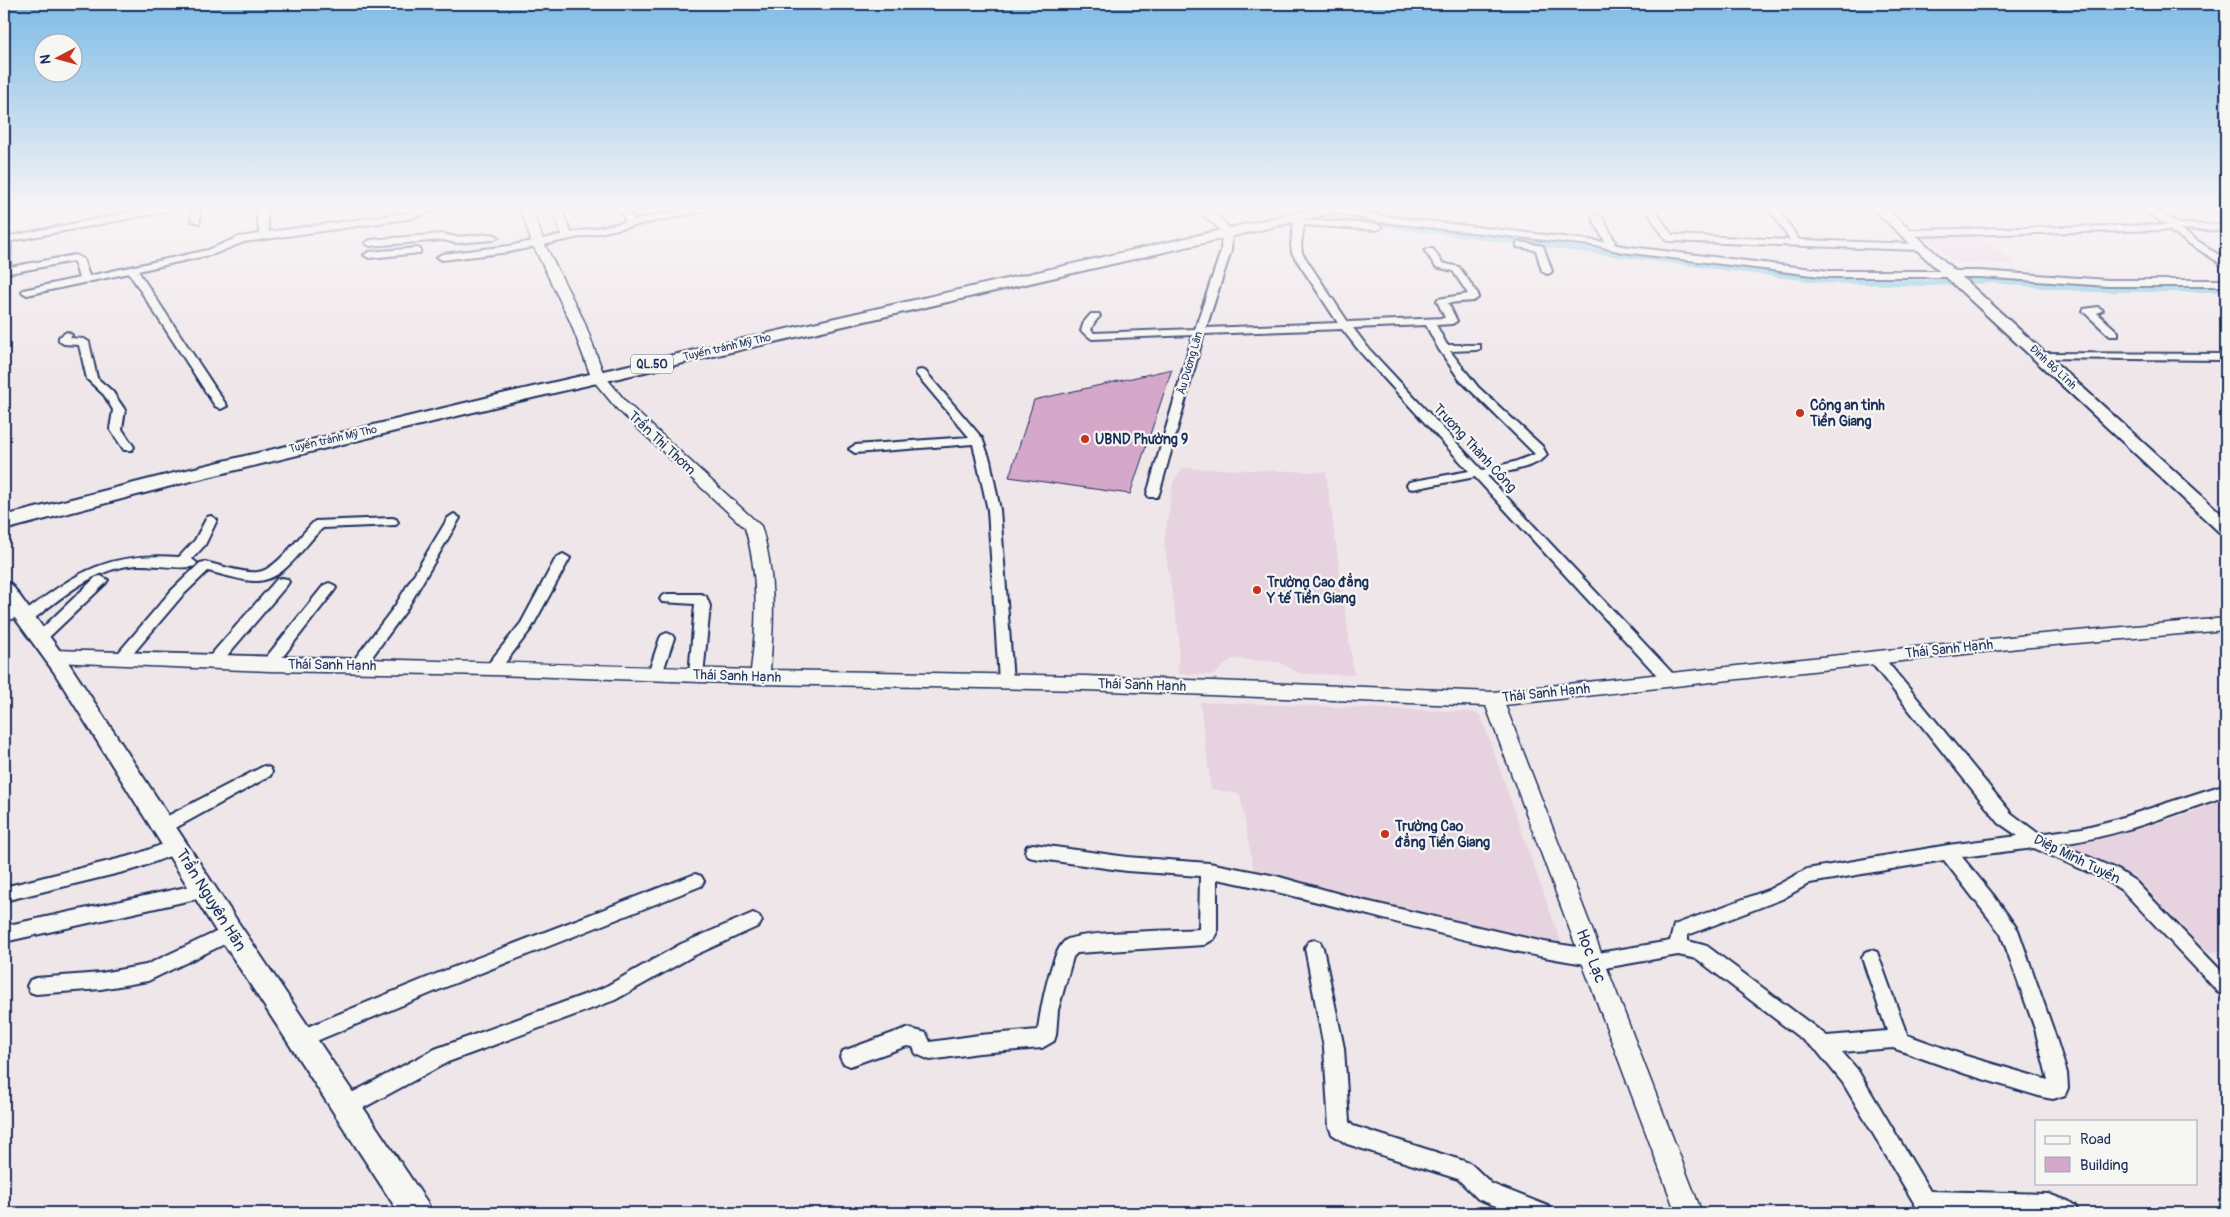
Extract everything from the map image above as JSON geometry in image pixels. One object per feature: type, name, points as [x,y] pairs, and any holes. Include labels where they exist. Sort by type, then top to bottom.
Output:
[{"type":"highway","name":"Tuyến tránh Mỹ Tho","points":[[4,523],[188,474],[597,376],[1087,265]]},
{"type":"main road","name":"Đinh Bộ Lĩnh","points":[[1939,265],[2042,356],[2226,528]]},
{"type":"main road","name":"Trần Nguyên Hãn","points":[[4,589],[16,616],[47,647],[231,933],[416,1213]]},
{"type":"street","points":[[4,271],[38,265]]},
{"type":"street","points":[[80,265],[83,277],[86,278]]},
{"type":"street","points":[[27,292],[152,265]]},
{"type":"street","name":"Trần Thị Thơm","points":[[551,265],[577,321],[597,376],[622,406],[753,526],[759,542],[765,624],[760,677]]},
{"type":"street","name":"Âu Dương Lân","points":[[1153,494],[1199,333],[1222,265]]},
{"type":"street","name":"Trương Thành Công","points":[[1306,265],[1346,327],[1365,351],[1670,680]]},
{"type":"street","points":[[1095,316],[1089,322],[1086,332],[1092,336],[1346,327],[1452,321],[1443,300],[1473,298],[1456,269],[1442,265]]},
{"type":"street","points":[[1545,265],[1547,271]]},
{"type":"street","points":[[1757,265],[1829,274],[1953,278],[2006,275],[2108,283],[2226,283]]},
{"type":"street","points":[[132,269],[221,406]]},
{"type":"street","points":[[2098,310],[2088,311],[2114,334]]},
{"type":"street","points":[[1413,485],[1518,465],[1539,457],[1541,452],[1452,365],[1430,323]]},
{"type":"street","points":[[67,336],[63,339],[64,341],[84,342],[92,379],[108,392],[119,410],[116,429],[128,447]]},
{"type":"street","points":[[1443,348],[1476,347]]},
{"type":"street","points":[[2042,356],[2105,354],[2140,357],[2221,357]]},
{"type":"street","points":[[922,373],[978,440],[994,510],[1006,681]]},
{"type":"street","points":[[855,450],[978,440]]},
{"type":"street","points":[[358,665],[400,609],[454,518]]},
{"type":"street","points":[[182,562],[200,542],[211,520]]},
{"type":"street","points":[[16,616],[98,569],[141,560],[182,562],[257,577],[264,576],[275,569],[320,524],[392,522]]},
{"type":"street","points":[[493,668],[526,626],[564,558]]},
{"type":"street","points":[[121,658],[176,594],[205,566]]},
{"type":"street","points":[[47,647],[101,580]]},
{"type":"street","points":[[214,661],[282,582]]},
{"type":"street","points":[[269,664],[328,588]]},
{"type":"street","points":[[667,599],[701,599],[703,606],[696,675]]},
{"type":"street","name":"Thái Sanh Hạnh","points":[[47,647],[121,658],[269,664],[493,668],[760,677],[1006,681],[1493,699],[2019,642],[2226,624]]},
{"type":"street","points":[[655,674],[667,638]]},
{"type":"street","name":"Diệp Minh Tuyền","points":[[1875,657],[1998,810],[2038,842],[2112,875],[2129,886],[2226,988]]},
{"type":"street","name":"Học Lạc","points":[[1493,699],[1689,1213]]},
{"type":"street","points":[[4,894],[136,862],[170,836],[264,772]]},
{"type":"street","points":[[1678,947],[1680,930],[1776,894],[1807,876],[1948,852],[2082,835],[2114,827],[2226,790]]},
{"type":"street","points":[[1033,851],[1126,864],[1209,870],[1276,883],[1361,907],[1592,960],[1678,947],[1701,952],[1751,988],[1824,1046],[1850,1076],[1929,1207],[2048,1204],[2061,1208],[2068,1213]]},
{"type":"street","points":[[1824,1046],[1893,1039],[1966,1065],[2042,1088],[2052,1090],[2058,1088],[2057,1073],[2044,1029],[2009,930],[1988,900],[1948,852]]},
{"type":"street","points":[[850,1057],[907,1037],[919,1039],[923,1048],[930,1051],[979,1044],[1042,1039],[1047,1035],[1050,1010],[1065,953],[1072,946],[1089,942],[1204,938],[1208,934],[1209,870]]},
{"type":"street","points":[[302,1038],[447,978],[695,881]]},
{"type":"street","points":[[4,934],[205,890]]},
{"type":"street","points":[[347,1106],[442,1055],[609,994],[687,950],[753,921]]},
{"type":"street","points":[[36,986],[101,981],[148,973],[231,933]]},
{"type":"street","points":[[1314,948],[1334,1048],[1339,1127],[1347,1134],[1464,1171],[1485,1192],[1541,1213]]},
{"type":"street","points":[[1871,958],[1897,1030],[1898,1035],[1893,1039]]},
{"type":"shaded area","name":"Trường Cao đẳng Y tế Tiền Giang","points":[[1183,468],[1326,472],[1354,675],[1300,674],[1279,662],[1232,659],[1214,675],[1178,674],[1179,636],[1164,543],[1173,482]]},
{"type":"shaded area","name":"Trường Cao đẳng Tiền Giang","points":[[1200,702],[1473,712],[1481,716],[1564,951],[1254,873],[1240,794],[1211,789]]},
{"type":"shaded area","points":[[2226,798],[2226,950],[2209,953],[2134,876],[2059,842],[2083,841],[2153,824],[2190,813]]},
{"type":"building","name":"UBND Phường 9","points":[[1172,369],[1130,494],[1009,477],[1034,400]]},
{"type":"waterway","points":[[1703,265],[1825,280],[1925,283],[1992,280],[2088,289],[2226,289]]},
{"type":"place","name":"Công an tỉnh Tiền Giang","points":[[1800,413]]},
{"type":"place","name":"UBND Phường 9","points":[[1085,439]]},
{"type":"place","name":"Trường Cao đẳng Y tế Tiền Giang","points":[[1257,590]]},
{"type":"place","name":"Trường Cao đẳng Tiền Giang","points":[[1385,834]]}]
